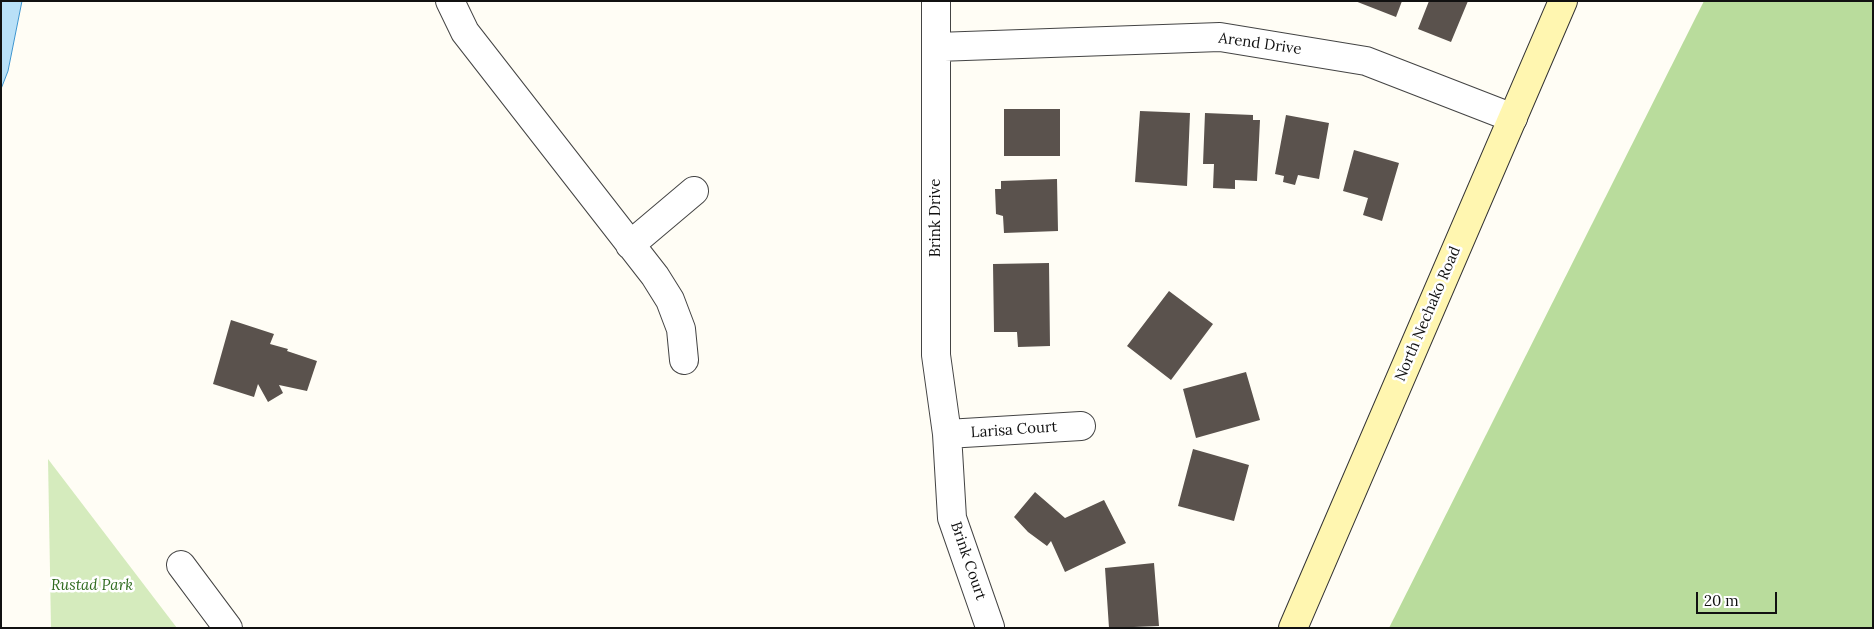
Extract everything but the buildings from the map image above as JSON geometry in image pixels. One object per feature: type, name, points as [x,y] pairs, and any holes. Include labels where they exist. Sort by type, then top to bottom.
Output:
[{"type":"main road","name":"North Nechako Road","points":[[1293,628],[1563,1]]},
{"type":"street","points":[[450,1],[465,32],[654,276],[670,300],[681,329],[684,360]]},
{"type":"street","name":"Brink Drive","points":[[936,1],[936,355],[947,434]]},
{"type":"street","name":"Arend Drive","points":[[937,47],[1220,37],[1366,61],[1513,118]]},
{"type":"street","points":[[630,245],[694,191]]},
{"type":"street","name":"Larisa Court","points":[[947,434],[1081,426]]},
{"type":"street","name":"Brink Court","points":[[947,434],[952,518],[990,627]]},
{"type":"street","points":[[181,565],[228,628]]},
{"type":"green space","points":[[1704,1],[1873,1],[1873,628],[1389,628]]},
{"type":"green space","name":"Rustad Park","points":[[48,459],[177,628],[51,628]]},
{"type":"water","points":[[1,1],[22,1],[8,71],[1,89]]}]
